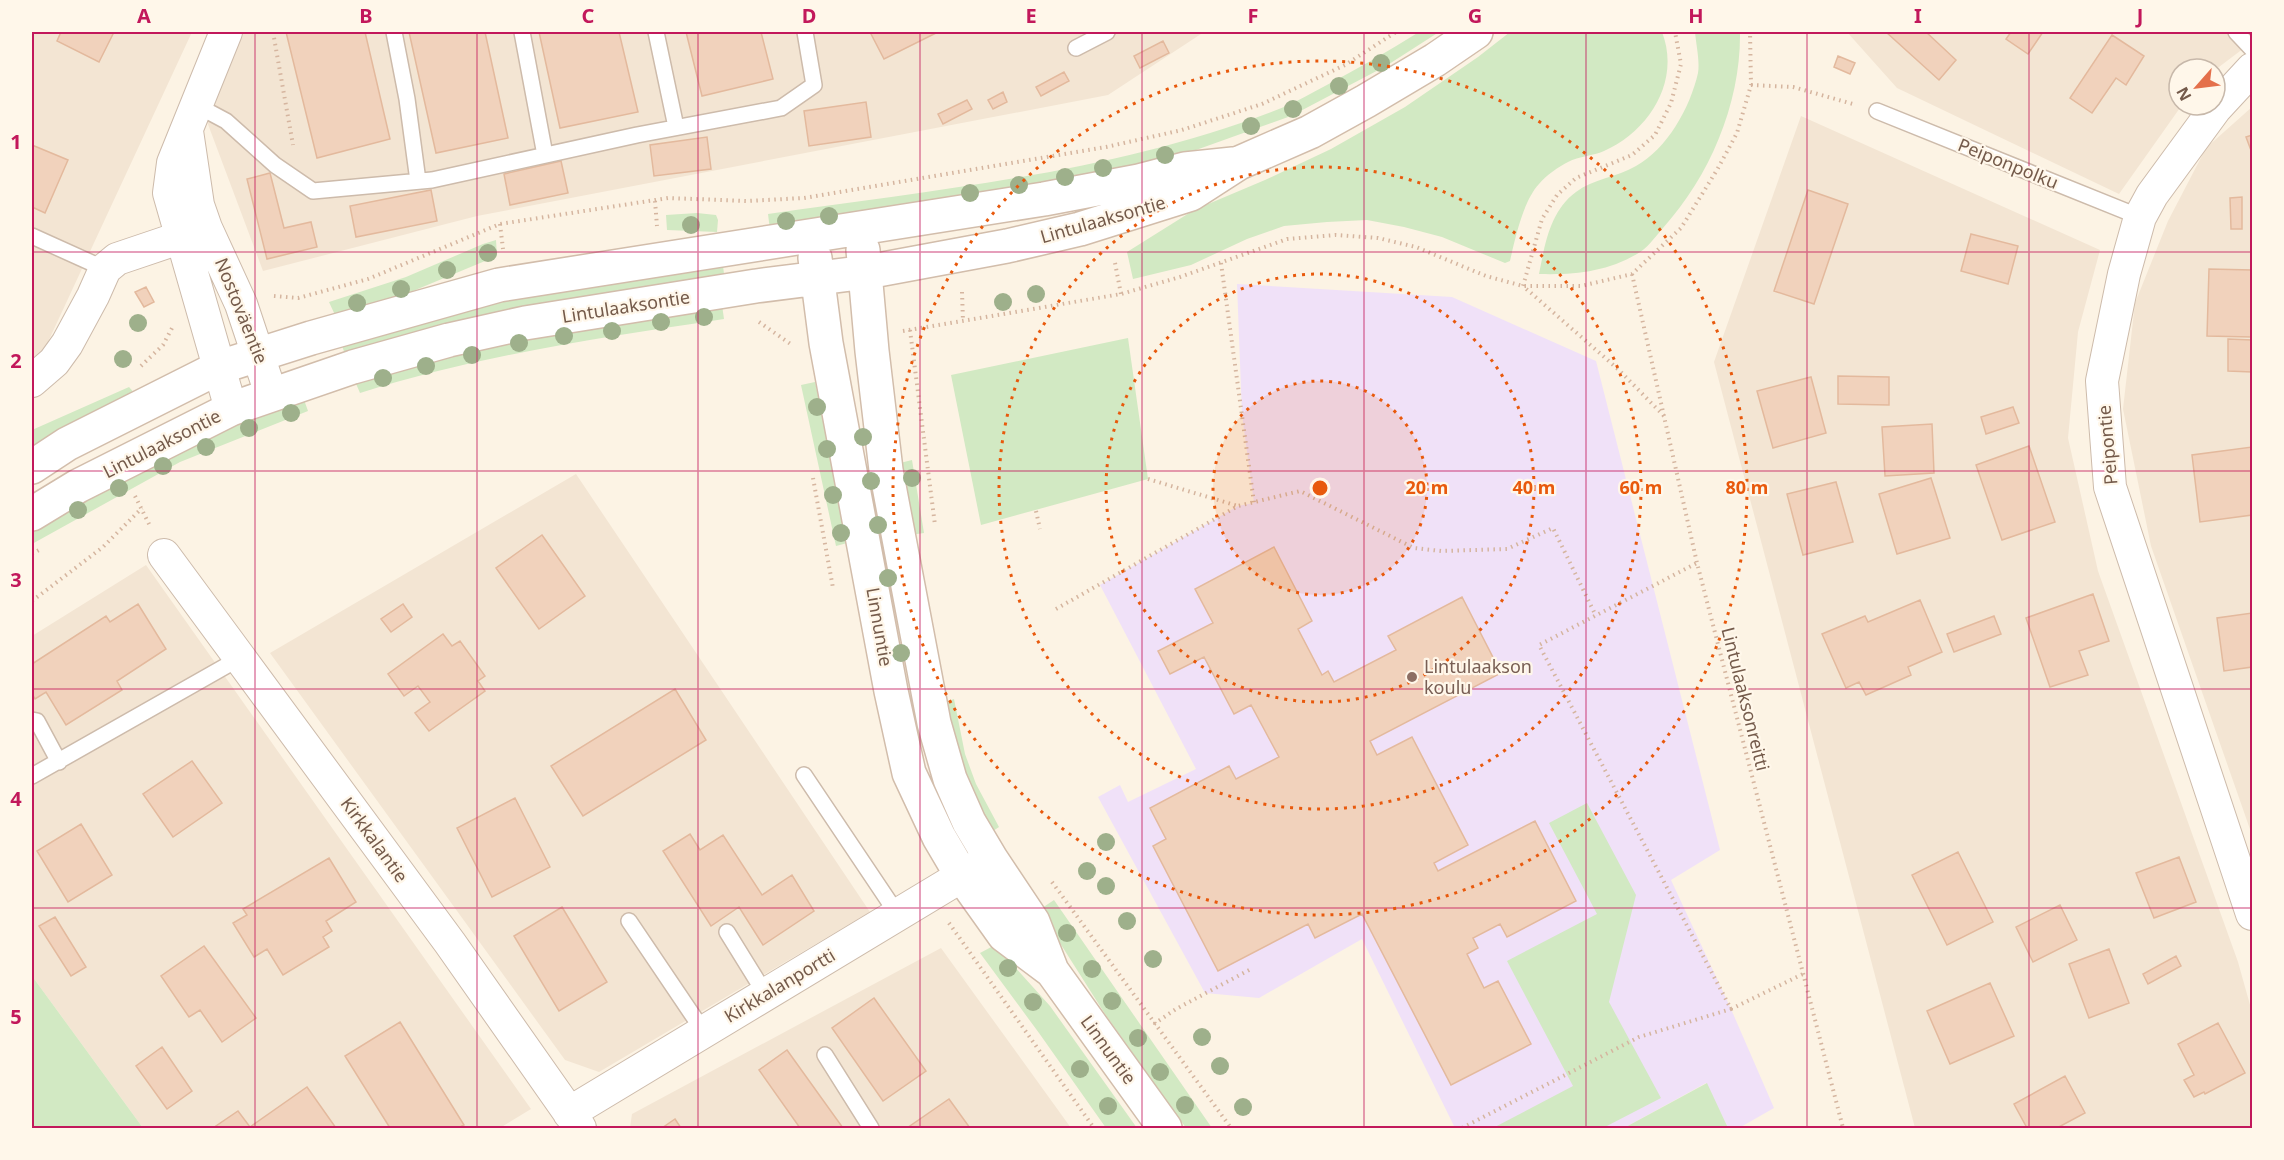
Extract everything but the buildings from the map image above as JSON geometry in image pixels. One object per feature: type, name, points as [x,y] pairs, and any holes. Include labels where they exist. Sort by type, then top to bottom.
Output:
[{"type":"street","name":"Nostoväentie","points":[[226,32],[173,163],[169,193],[193,234],[241,304],[272,394]]},
{"type":"street","name":"Lintulaaksontie","points":[[32,514],[78,486],[231,410],[353,367],[449,340],[525,323],[756,286],[867,272],[1006,246],[1080,229],[1191,194],[1239,163],[1310,132],[1366,101],[1435,60],[1476,32]]},
{"type":"street","name":"Peipontie","points":[[2253,69],[2215,109],[2152,195],[2140,217],[2124,274],[2102,381],[2110,487],[2253,914]]},
{"type":"street","name":"Lintulaaksontie","points":[[32,467],[67,444],[220,367],[499,285],[1044,199],[1139,181],[1185,169],[1239,163]]},
{"type":"street","name":"Linnuntie","points":[[860,228],[867,272],[871,336],[886,470],[934,723],[950,779],[969,822],[990,859],[1034,922],[1052,971],[1165,1128]]},
{"type":"street","name":"Nostoväentie","points":[[193,234],[231,410]]},
{"type":"street","points":[[32,381],[54,362],[67,344],[105,269],[117,259],[193,234]]},
{"type":"street","name":"Linnuntie","points":[[813,235],[826,343],[891,691],[909,773],[939,837],[962,876],[1004,935],[1052,971]]},
{"type":"street","name":"Kirkkalantie","points":[[164,555],[450,943],[574,1121]]},
{"type":"street","name":"Kirkkalanportti","points":[[574,1121],[704,1032],[990,859]]},
{"type":"lane","points":[[394,32],[407,99],[418,181]]},
{"type":"lane","points":[[522,32],[545,155]]},
{"type":"lane","points":[[656,32],[676,127]]},
{"type":"lane","points":[[191,118],[226,121],[275,165],[313,191],[418,181],[676,127],[781,108],[814,85],[805,32]]},
{"type":"lane","points":[[1076,48],[1107,32]]},
{"type":"lane","points":[[2236,32],[2253,49]]},
{"type":"lane","name":"Peiponpolku","points":[[1877,111],[2140,217]]},
{"type":"lane","points":[[32,236],[105,269]]},
{"type":"lane","points":[[32,776],[240,658]]},
{"type":"lane","points":[[32,720],[37,721],[58,762]]},
{"type":"lane","points":[[804,775],[898,915]]},
{"type":"lane","points":[[629,921],[704,1032]]},
{"type":"lane","points":[[727,932],[766,995]]},
{"type":"lane","points":[[825,1055],[869,1128]]},
{"type":"path","points":[[273,32],[298,181]]},
{"type":"path","points":[[241,304],[268,296],[298,298],[368,279],[500,224],[668,198],[747,201],[804,198],[1106,147],[1182,130],[1262,105],[1345,65],[1396,32]]},
{"type":"path","points":[[1523,286],[1542,219],[1557,195],[1576,178],[1632,155],[1655,135],[1671,103],[1681,64],[1675,32]]},
{"type":"path","points":[[871,336],[1121,294],[1221,263],[1287,239],[1336,235],[1377,238],[1416,247],[1486,276],[1523,286],[1581,286],[1632,274],[1680,228],[1717,170],[1737,133],[1751,85],[1750,32]]},
{"type":"path","points":[[1751,85],[1793,87],[1877,111]]},
{"type":"path","points":[[655,201],[657,226]]},
{"type":"path","points":[[500,224],[503,249]]},
{"type":"path","points":[[1115,263],[1121,294]]},
{"type":"path","points":[[1221,263],[1254,503]]},
{"type":"path","name":"Lintulaaksonreitti","points":[[1632,274],[1697,563],[1843,1128]]},
{"type":"path","points":[[1523,286],[1619,369],[1664,416]]},
{"type":"path","points":[[962,292],[963,321]]},
{"type":"path","points":[[747,323],[759,321],[789,345],[826,343]]},
{"type":"path","points":[[910,330],[936,536]]},
{"type":"path","points":[[1148,479],[1238,506]]},
{"type":"path","points":[[134,495],[144,490]]},
{"type":"path","points":[[1056,609],[1238,506],[1300,491],[1414,548],[1441,551],[1507,549],[1553,528],[1596,616]]},
{"type":"path","points":[[32,602],[103,547],[142,508]]},
{"type":"path","points":[[1036,511],[1040,529]]},
{"type":"path","points":[[32,554],[42,548]]},
{"type":"path","points":[[1697,563],[1539,645],[1731,1009]]},
{"type":"path","points":[[1046,874],[1231,1128]]},
{"type":"path","points":[[1154,1024],[1176,1009],[1251,969]]},
{"type":"path","points":[[1462,1128],[1639,1038],[1731,1009],[1803,974]]},
{"type":"shaded area","points":[[32,32],[192,32],[47,344],[32,365]]},
{"type":"shaded area","points":[[244,32],[1204,32],[1108,95],[477,216],[263,271],[206,119],[211,93]]},
{"type":"shaded area","points":[[1847,32],[2252,32],[2252,42],[2227,61],[2227,57],[2167,57],[2167,117],[2174,117],[2119,194],[1897,88]]},
{"type":"shaded area","points":[[2252,107],[2252,835],[2151,546],[2123,409],[2135,303],[2168,221],[2206,148]]},
{"type":"shaded area","points":[[1801,116],[2100,250],[2078,332],[2068,438],[2098,571],[2238,962],[2252,1012],[2252,1128],[1915,1128],[1714,362]]},
{"type":"shaded area","name":"Lintulaakson koulu","points":[[1237,284],[1452,297],[1596,361],[1720,850],[1671,880],[1774,1108],[1739,1128],[1728,1128],[1706,1083],[1624,1128],[1455,1128],[1362,939],[1259,998],[1205,993],[1098,797],[1120,785],[1128,802],[1196,769],[1100,585],[1238,506],[1254,503],[1242,415]]},
{"type":"shaded area","points":[[576,474],[870,912],[599,1072],[565,1060],[270,653]]},
{"type":"shaded area","points":[[146,565],[531,1109],[500,1128],[143,1128],[32,976],[32,636]]},
{"type":"shaded area","points":[[941,948],[1071,1128],[630,1128],[632,1114]]},
{"type":"green space","points":[[1419,32],[1439,32],[1386,66],[1291,116],[1196,150],[1121,170],[770,230],[768,214],[1030,176],[1159,148],[1222,129],[1284,107]]},
{"type":"green space","points":[[1510,32],[1662,32],[1667,50],[1667,68],[1664,86],[1657,102],[1635,131],[1604,151],[1577,158],[1565,164],[1549,175],[1533,191],[1517,231],[1510,261],[1505,263],[1442,237],[1367,220],[1284,226],[1247,239],[1191,265],[1133,279],[1127,252],[1194,210],[1331,149],[1405,107]]},
{"type":"green space","points":[[1695,32],[1740,32],[1739,59],[1728,112],[1720,137],[1695,185],[1680,208],[1654,239],[1637,254],[1602,269],[1565,274],[1539,274],[1554,218],[1567,200],[1583,188],[1629,170],[1647,159],[1676,126],[1689,100],[1698,73]]},
{"type":"green space","points":[[697,213],[716,215],[717,232],[667,230],[666,215]]},
{"type":"green space","points":[[496,240],[497,256],[413,291],[335,315],[329,302],[406,277]]},
{"type":"green space","points":[[723,266],[725,281],[346,357],[341,343],[461,310],[516,298]]},
{"type":"green space","points":[[722,305],[724,319],[495,358],[360,393],[354,379],[477,345]]},
{"type":"green space","points":[[1128,338],[1148,479],[981,525],[951,375]]},
{"type":"green space","points":[[815,382],[851,542],[836,546],[801,385]]},
{"type":"green space","points":[[129,387],[137,396],[32,455],[32,430]]},
{"type":"green space","points":[[303,397],[308,411],[180,462],[32,544],[32,529],[186,444]]},
{"type":"green space","points":[[912,460],[924,533],[910,535],[900,463]]},
{"type":"green space","points":[[954,699],[965,754],[976,784],[999,827],[993,831],[967,790],[942,703]]},
{"type":"green space","points":[[1587,803],[1636,895],[1609,1002],[1661,1098],[1603,1128],[1493,1128],[1573,1086],[1507,961],[1597,914],[1549,823]]},
{"type":"green space","points":[[1054,900],[1212,1128],[1186,1128],[1105,1014],[1039,910]]},
{"type":"green space","points":[[995,945],[1050,1006],[1137,1128],[1106,1128],[980,953]]},
{"type":"green space","points":[[32,976],[143,1128],[32,1128]]},
{"type":"green space","points":[[1707,1083],[1728,1128],[1624,1128]]},
{"type":"place","name":"Lintulaakson koulu","points":[[1412,677]]}]
